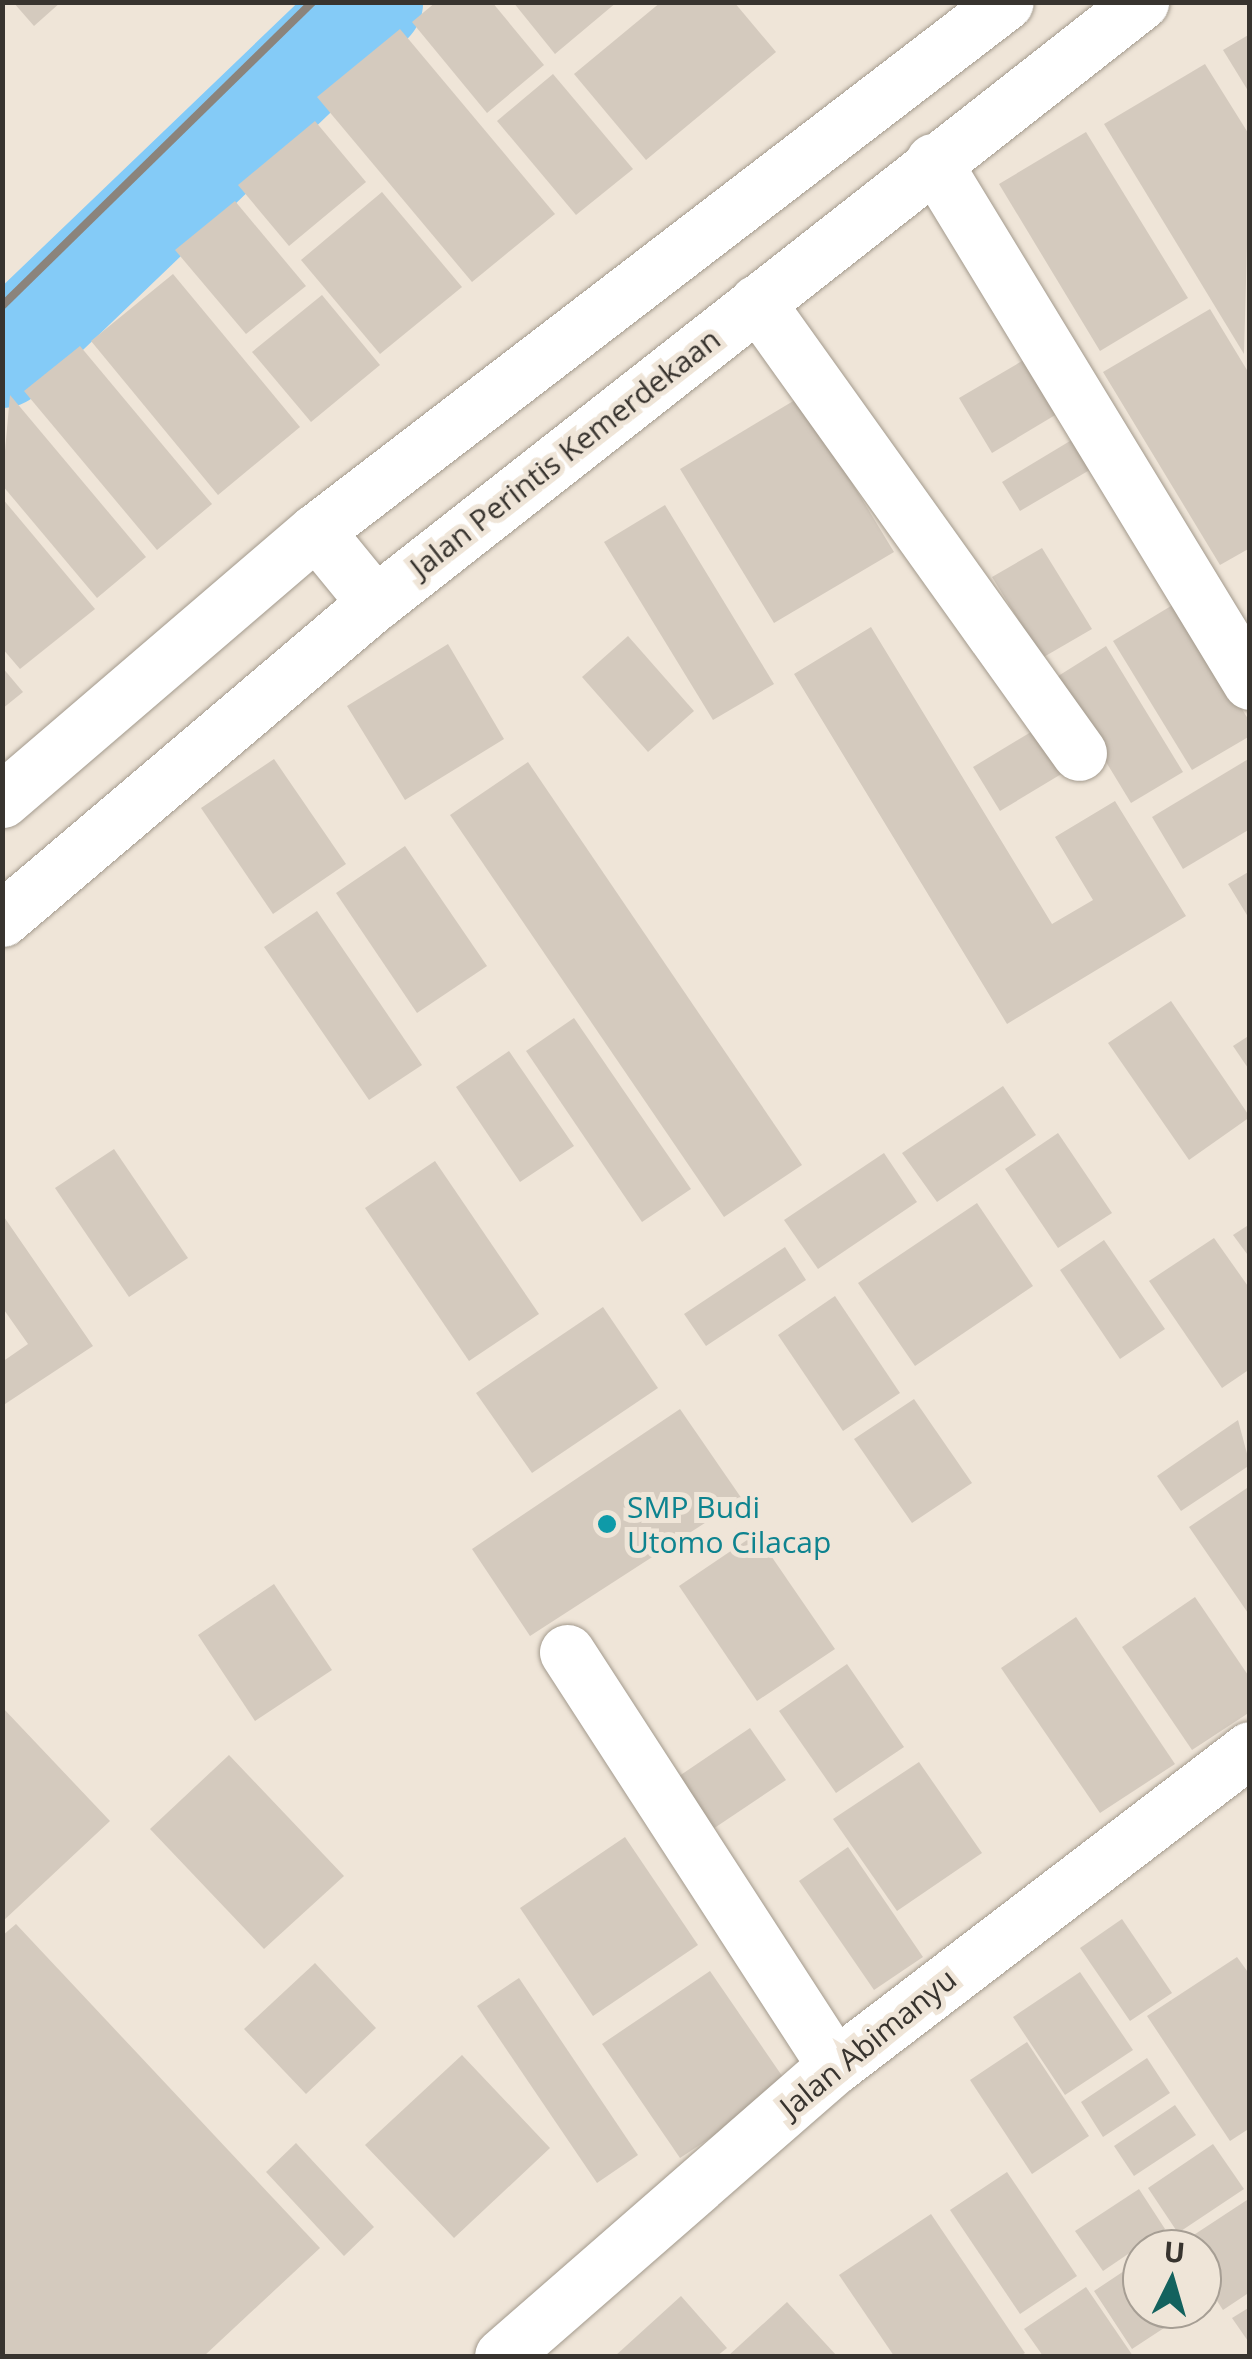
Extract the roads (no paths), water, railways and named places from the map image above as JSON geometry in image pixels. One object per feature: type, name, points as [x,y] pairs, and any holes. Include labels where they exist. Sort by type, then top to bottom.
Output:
[{"type":"main road","points":[[2,800],[316,532],[1006,2]]},
{"type":"main road","name":"Jalan Perintis Kemerdekaan","points":[[2,920],[375,603],[932,162],[1142,2]]},
{"type":"main road","points":[[932,162],[1250,682]]},
{"type":"main road","points":[[757,302],[1079,752]]},
{"type":"main road","points":[[316,532],[375,603]]},
{"type":"main road","points":[[567,1652],[835,2066]]},
{"type":"main road","name":"Jalan Abimanyu","points":[[502,2356],[835,2066],[1250,1749]]},
{"type":"waterway","points":[[2,357],[372,2]]},
{"type":"railway","points":[[2,306],[312,2]]},
{"type":"place","name":"SMP Budi Utomo Cilacap","points":[[607,1524]]}]
